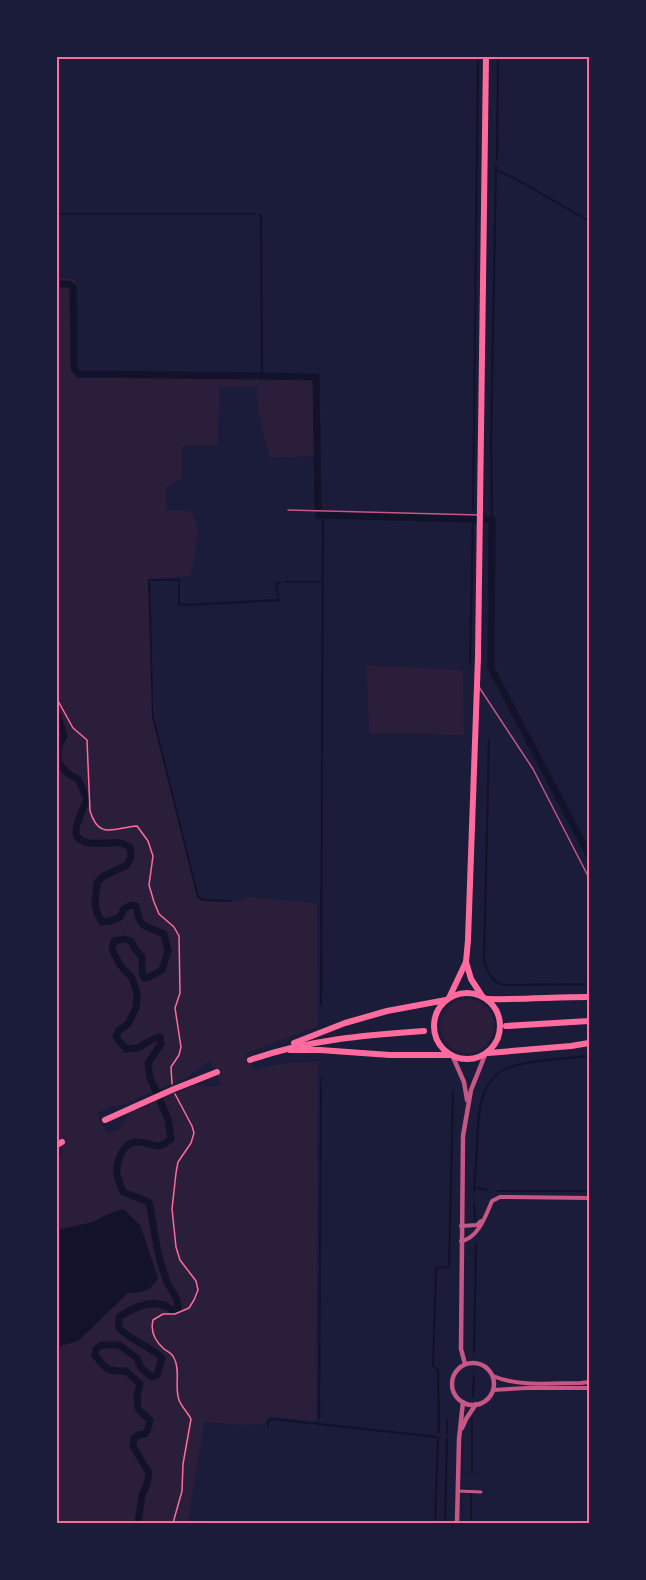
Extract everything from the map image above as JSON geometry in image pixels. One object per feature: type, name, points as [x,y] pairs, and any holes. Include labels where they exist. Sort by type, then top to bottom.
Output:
[{"type":"main road","points":[[486,57],[477,683],[466,962],[471,979],[497,1010],[500,1019],[499,1039],[487,1054]]},
{"type":"main road","points":[[451,1056],[439,1044],[435,1036],[434,1019],[466,962]]},
{"type":"main road","points":[[250,1060],[345,1023],[464,993],[485,998],[513,1000],[589,997]]},
{"type":"main road","points":[[506,1026],[589,1021]]},
{"type":"main road","points":[[278,1050],[331,1039],[424,1030]]},
{"type":"main road","points":[[278,1050],[451,1056],[470,1060],[487,1054],[589,1043]]},
{"type":"main road","points":[[105,1120],[217,1072]]},
{"type":"street","points":[[465,1364],[461,1349],[463,1136],[471,1090],[487,1054]]},
{"type":"street","points":[[451,1056],[464,1082],[467,1104]]},
{"type":"street","points":[[461,1240],[467,1240],[474,1234],[480,1227],[492,1201],[500,1197],[589,1198]]},
{"type":"street","points":[[461,1226],[477,1225],[484,1219]]},
{"type":"street","points":[[478,1363],[489,1370],[493,1376],[493,1390],[486,1400],[476,1404],[463,1402],[458,1398],[452,1386],[455,1373],[465,1364],[478,1363]]},
{"type":"street","points":[[493,1376],[504,1381],[517,1382],[589,1382]]},
{"type":"street","points":[[493,1390],[589,1388]]},
{"type":"street","points":[[457,1523],[459,1439],[463,1402]]},
{"type":"street","points":[[459,1439],[465,1419],[476,1404]]},
{"type":"street","points":[[458,1491],[481,1492]]},
{"type":"lane","points":[[288,510],[480,515]]},
{"type":"lane","points":[[477,683],[533,769],[589,878]]},
{"type":"path","points":[[57,699],[73,728],[87,740],[90,811],[94,822],[98,828],[105,830],[136,826],[140,830],[153,856],[149,885],[153,902],[159,914],[174,927],[179,936],[180,993],[175,1008],[181,1047],[171,1067],[172,1084]]},
{"type":"path","points":[[173,1523],[182,1491],[183,1464],[191,1419],[179,1401],[176,1360],[155,1340],[151,1328],[153,1320],[162,1314],[175,1314],[189,1308],[198,1290],[196,1281],[180,1260],[176,1247],[172,1209],[176,1173],[178,1162],[191,1143],[194,1133],[174,1092]]},
{"type":"shaded area","points":[[57,277],[76,279],[77,378],[318,375],[318,456],[271,458],[261,423],[257,387],[219,387],[218,445],[182,446],[182,478],[166,486],[166,510],[185,510],[193,513],[195,519],[196,544],[191,576],[149,579],[156,727],[199,900],[239,901],[248,897],[317,903],[318,1026],[247,1053],[253,1070],[287,1063],[318,1061],[316,1421],[269,1416],[264,1424],[204,1422],[188,1523],[57,1523],[57,1158],[63,1153],[57,1142]],"holes":[[[210,1061],[221,1084],[214,1087],[195,1085],[130,1113],[120,1128],[107,1134],[97,1113],[189,1076]]]},
{"type":"shaded area","points":[[364,665],[463,670],[464,735],[369,733],[367,672]]},
{"type":"shaded area","points":[[467,999],[477,1001],[486,1007],[492,1016],[494,1026],[492,1036],[486,1045],[477,1051],[467,1053],[457,1051],[448,1045],[442,1036],[440,1026],[442,1016],[448,1007],[457,1001]]},
{"type":"shaded area","points":[[123,1209],[140,1225],[158,1278],[146,1290],[128,1293],[78,1341],[57,1347],[57,1230],[93,1222]]},
{"type":"waterway","points":[[473,510],[478,57]]},
{"type":"waterway","points":[[497,160],[498,61]]},
{"type":"waterway","points":[[492,520],[491,441],[496,166]]},
{"type":"waterway","points":[[497,170],[589,221]]},
{"type":"waterway","points":[[57,214],[255,214]]},
{"type":"waterway","points":[[259,215],[261,215],[262,375]]},
{"type":"waterway","points":[[57,284],[69,284],[73,287],[74,369],[79,374],[254,376]]},
{"type":"waterway","points":[[259,376],[316,377],[318,507]]},
{"type":"waterway","points":[[318,515],[475,519]]},
{"type":"waterway","points":[[321,1005],[323,515]]},
{"type":"waterway","points":[[470,664],[473,517]]},
{"type":"waterway","points":[[486,519],[492,520],[491,668],[589,855]]},
{"type":"waterway","points":[[231,901],[203,900],[198,897],[153,717],[149,580],[179,580],[179,604],[187,605],[279,600],[276,583],[280,583]]},
{"type":"waterway","points":[[285,582],[323,582]]},
{"type":"waterway","points":[[57,713],[64,736],[58,748],[58,762],[67,773],[78,779],[87,799],[77,824],[77,836],[87,842],[121,843],[130,847],[131,857],[127,865],[102,877],[97,883],[95,903],[97,913],[102,922],[110,921],[120,917],[124,909],[131,905],[136,906],[139,919],[144,926],[164,934],[168,951],[162,970],[144,978],[142,957],[131,941],[124,939],[114,941],[112,949],[120,965],[132,978],[137,993],[136,1008],[128,1024],[119,1030],[116,1037],[126,1049],[138,1048],[160,1037],[161,1044],[148,1063],[150,1078],[168,1119],[171,1139],[157,1146],[141,1142],[131,1143],[121,1154],[117,1169],[123,1192],[149,1202],[161,1263],[178,1304],[178,1308],[172,1310],[159,1304],[145,1305],[119,1317],[119,1328],[162,1358],[157,1375],[152,1377],[141,1368],[137,1358],[119,1345],[102,1345],[96,1349],[95,1355],[107,1369],[126,1371],[140,1384],[137,1396],[138,1409],[150,1420],[145,1434],[134,1438],[133,1446],[149,1473],[142,1495],[138,1523]]},
{"type":"waterway","points":[[489,740],[484,960],[487,969],[493,979],[503,985],[589,984]]},
{"type":"waterway","points":[[474,1192],[481,1104],[488,1085],[494,1077],[503,1070],[520,1064],[589,1056]]},
{"type":"waterway","points":[[321,1079],[321,1085]]},
{"type":"waterway","points":[[319,1419],[321,1088]]},
{"type":"waterway","points":[[439,1432],[438,1370],[433,1366],[436,1268],[449,1267],[453,1092]]},
{"type":"waterway","points":[[474,1187],[487,1190]]},
{"type":"waterway","points":[[498,1191],[589,1191]]},
{"type":"waterway","points":[[474,1203],[475,1220]]},
{"type":"waterway","points":[[474,1352],[476,1244]]},
{"type":"waterway","points":[[473,1396],[474,1376]]},
{"type":"waterway","points":[[268,1425],[268,1421],[272,1419],[318,1424],[318,1422]]},
{"type":"waterway","points":[[447,1419],[447,1434]]},
{"type":"waterway","points":[[472,1419],[472,1473]]},
{"type":"waterway","points":[[318,1424],[438,1437],[435,1523]]},
{"type":"waterway","points":[[445,1523],[447,1438]]},
{"type":"waterway","points":[[471,1494],[471,1523]]}]
